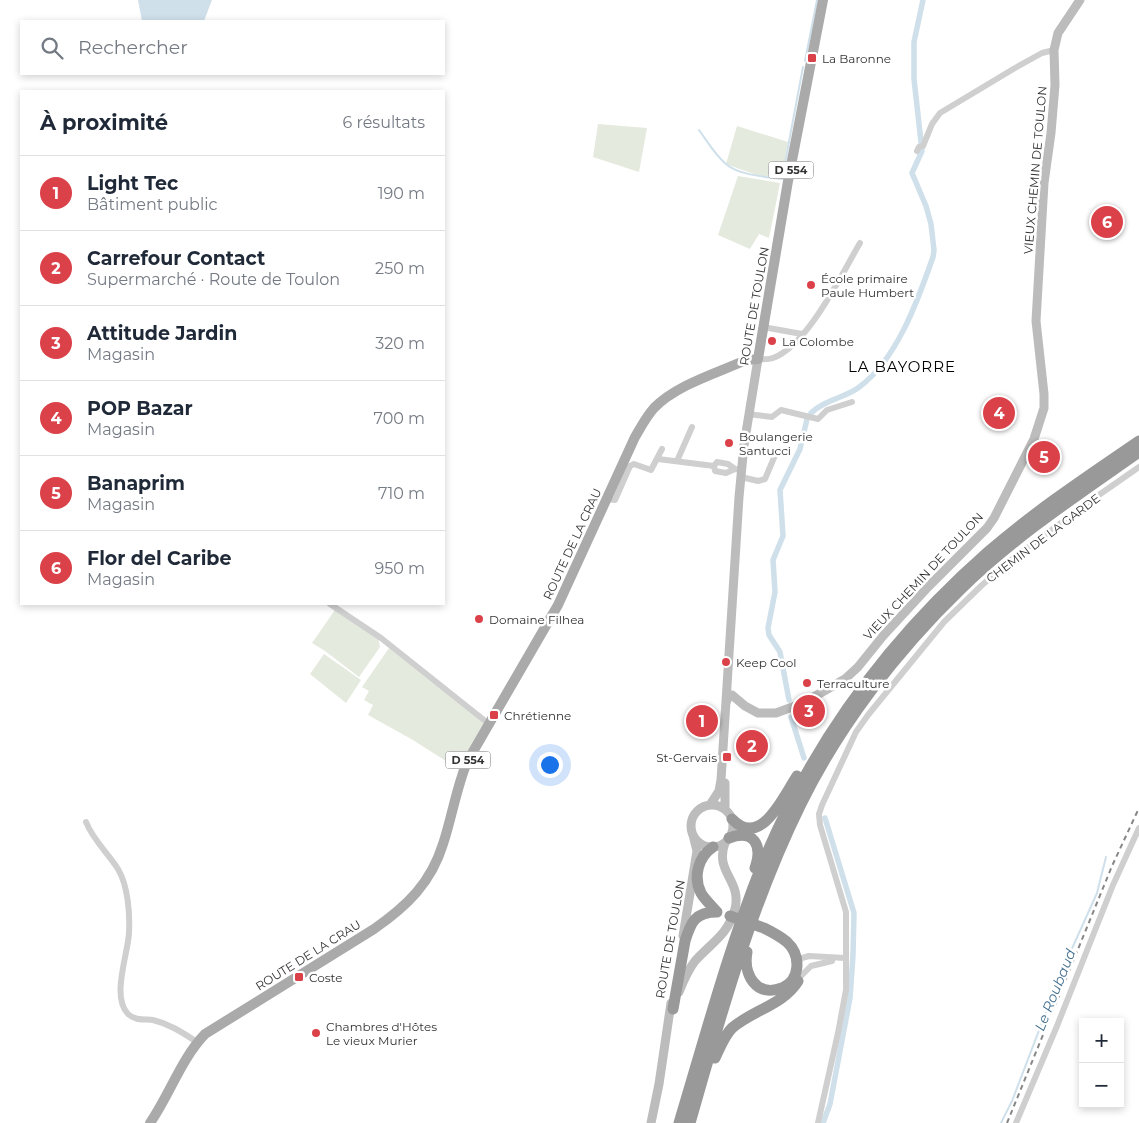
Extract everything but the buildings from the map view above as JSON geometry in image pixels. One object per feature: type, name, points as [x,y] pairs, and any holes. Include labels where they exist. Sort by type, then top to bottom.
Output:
[{"type":"highway","points":[[728,814],[742,827],[749,829],[759,826],[768,820],[843,708],[925,612],[989,551],[1034,515],[1139,441]]},
{"type":"highway","points":[[690,1123],[726,1000],[767,881],[802,802],[849,723],[893,664],[932,618],[961,588],[1037,525],[1139,452]]},
{"type":"highway","points":[[679,1123],[726,968],[762,865],[789,806],[810,768],[836,725],[867,680]]},
{"type":"highway","points":[[804,961],[790,981],[780,988],[774,989],[767,989],[756,984],[749,976],[746,966],[751,936],[778,863],[798,820],[849,723]]},
{"type":"highway","points":[[675,1123],[726,951],[759,858],[757,845],[750,837],[738,835],[727,840]]},
{"type":"highway","points":[[713,847],[703,854],[700,860],[698,880],[702,894],[717,912]]},
{"type":"highway","points":[[694,873],[694,881],[699,896],[706,905],[717,912],[792,938],[800,947],[804,961],[801,976],[794,988],[740,1022],[726,1035],[713,1064],[694,1123]]},
{"type":"highway","points":[[673,1008],[688,931],[698,916],[704,913],[717,912]]},
{"type":"highway","points":[[762,927],[786,941],[804,961]]},
{"type":"main road","name":"ROUTE DE TOULON","points":[[728,814],[724,796],[739,472],[760,340],[823,0]]},
{"type":"main road","name":"VIEUX CHEMIN DE TOULON","points":[[729,699],[758,713],[776,713],[802,703],[838,683],[858,667],[928,586],[990,523],[1034,439],[1044,408],[1036,321],[1044,183],[1056,85],[1054,50],[1058,33],[1080,0]]},
{"type":"main road","points":[[746,360],[760,340]]},
{"type":"main road","name":"ROUTE DE LA CRAU","points":[[150,1123],[186,1058],[205,1034],[374,929],[393,916],[414,897],[435,865],[443,845],[461,777],[471,754],[558,604],[645,419],[673,392],[746,360],[758,359]]},
{"type":"main road","name":"ROUTE DE TOULON","points":[[710,805],[716,797],[720,785],[729,699],[728,683],[732,618]]},
{"type":"main road","points":[[715,805],[728,814],[733,825],[727,840],[713,847],[701,844],[693,835],[691,822],[693,815],[698,810],[715,805]]},
{"type":"main road","name":"ROUTE DE TOULON","points":[[651,1123],[694,873],[697,851],[693,835]]},
{"type":"main road","name":"ROUTE DE TOULON","points":[[664,1048],[673,1008],[682,985],[692,966],[726,931],[734,912],[736,899],[734,888],[722,860],[722,852],[727,840]]},
{"type":"street","points":[[920,148],[940,113],[1014,68],[1042,53],[1054,50]]},
{"type":"street","points":[[758,359],[773,358],[796,342],[824,306],[860,243]]},
{"type":"street","points":[[763,327],[802,334]]},
{"type":"street","points":[[748,414],[772,417],[781,410],[818,419],[827,410],[852,402]]},
{"type":"street","points":[[677,461],[692,427]]},
{"type":"street","points":[[607,498],[615,500],[630,466],[634,464],[651,470],[662,449]]},
{"type":"street","points":[[658,459],[714,466],[715,471],[726,473],[739,472],[758,481],[764,480],[776,453]]},
{"type":"street","name":"CHEMIN DE LA GARDE","points":[[818,1123],[844,999],[846,912],[820,825],[819,814],[856,732],[886,690],[923,646],[981,586],[1030,545],[1139,468]]},
{"type":"street","points":[[332,605],[381,638],[488,724]]},
{"type":"street","points":[[86,822],[92,834],[118,870],[124,884],[129,931],[120,992],[124,1008],[128,1014],[136,1019],[152,1020],[170,1025],[197,1042]]},
{"type":"street","points":[[1016,1123],[1113,885],[1139,828]]},
{"type":"street","points":[[804,961],[845,958]]},
{"type":"street","points":[[804,961],[845,958]]},
{"type":"shaded area","points":[[598,124],[647,128],[639,172],[593,157]]},
{"type":"shaded area","points":[[737,126],[788,142],[782,177],[759,176],[726,164]]},
{"type":"shaded area","points":[[738,176],[780,183],[769,238],[759,234],[750,249],[718,235]]},
{"type":"shaded area","points":[[335,610],[378,637],[380,647],[359,677],[312,643]]},
{"type":"shaded area","points":[[389,648],[485,723],[460,770],[413,740],[368,715],[373,705],[364,700],[369,691],[362,687]]},
{"type":"shaded area","points":[[324,654],[361,680],[346,703],[310,674]]},
{"type":"water","points":[[138,0],[212,0],[204,20],[142,20]]},
{"type":"waterway","points":[[805,61],[817,0]]},
{"type":"waterway","points":[[811,413],[822,405],[858,388],[884,362],[895,346],[913,310],[933,257],[931,224],[926,206],[912,173],[922,151],[914,79],[914,42],[923,0]]},
{"type":"waterway","points":[[699,130],[711,148],[731,168],[752,175],[782,179],[803,67]]},
{"type":"waterway","points":[[789,700],[780,652],[769,635],[768,628],[775,592],[773,560],[783,536],[780,490],[800,449],[807,419]]},
{"type":"waterway","points":[[791,717],[804,758]]},
{"type":"waterway","points":[[823,1123],[830,1104],[850,998],[854,913],[825,818]]},
{"type":"waterway","name":"Le Roubaud","points":[[1001,1123],[1012,1101],[1061,973],[1097,893],[1106,857]]},
{"type":"railway","points":[[1007,1123],[1112,866],[1139,808]]},
{"type":"place","name":"La Baronne","points":[[812,58]]},
{"type":"place","name":"Flor del Caribe","points":[[1107,222]]},
{"type":"place","name":"École primaire Paule Humbert","points":[[811,285]]},
{"type":"place","name":"La Colombe","points":[[772,341]]},
{"type":"place","name":"POP Bazar","points":[[999,413]]},
{"type":"place","name":"Boulangerie Santucci","points":[[729,443]]},
{"type":"place","name":"Banaprim","points":[[1044,457]]},
{"type":"place","name":"Domaine Filhea","points":[[479,619]]},
{"type":"place","name":"Keep Cool","points":[[726,662]]},
{"type":"place","name":"Terraculture","points":[[807,683]]},
{"type":"place","name":"Attitude Jardin","points":[[809,711]]},
{"type":"place","name":"Chrétienne","points":[[494,715]]},
{"type":"place","name":"Light Tec","points":[[702,721]]},
{"type":"place","name":"Carrefour Contact","points":[[752,746]]},
{"type":"place","name":"St-Gervais","points":[[727,757]]},
{"type":"place","name":"Coste","points":[[299,977]]},
{"type":"place","name":"Chambres d'Hôtes Le vieux Murier","points":[[316,1033]]},
{"type":"district","name":"LA BAYORRE","points":[[902,366]]}]
